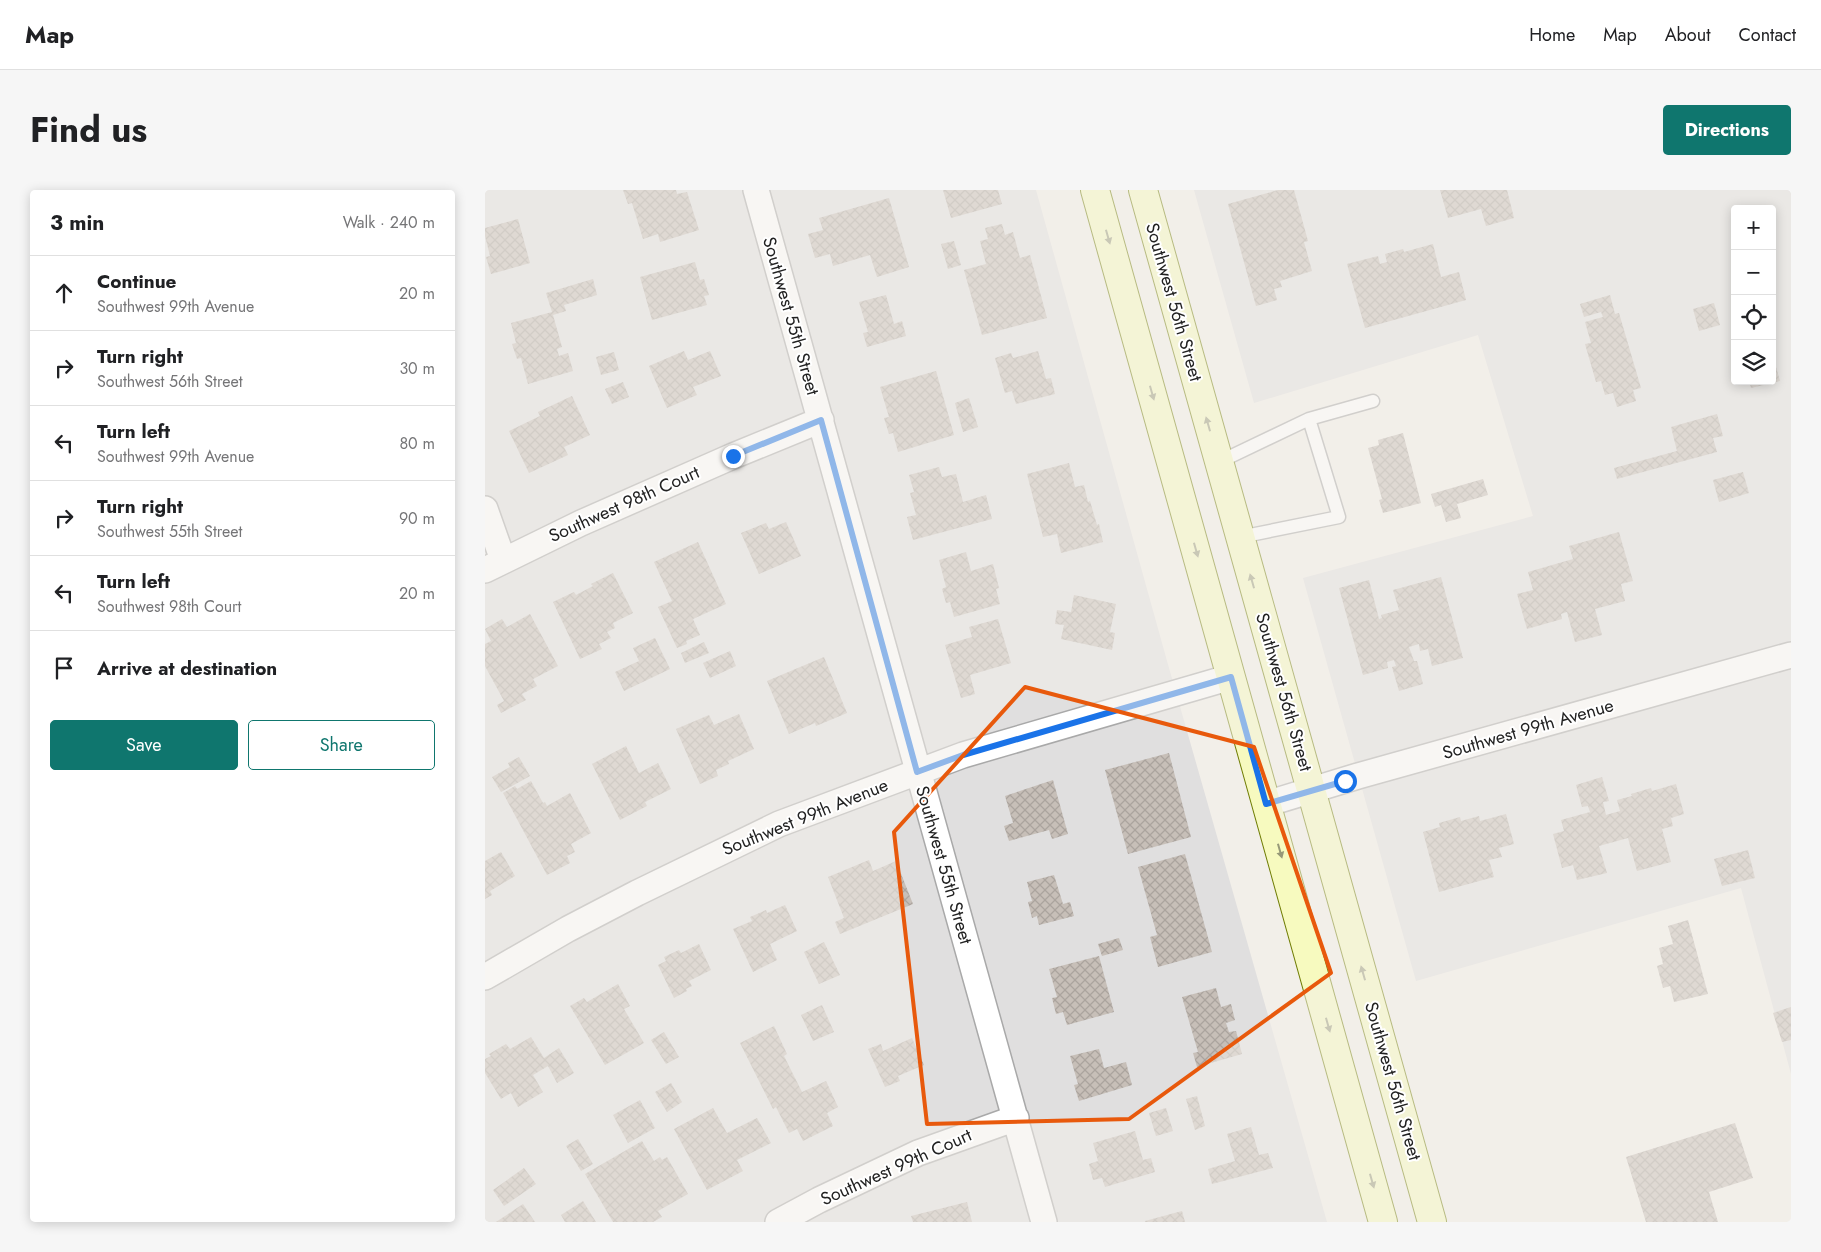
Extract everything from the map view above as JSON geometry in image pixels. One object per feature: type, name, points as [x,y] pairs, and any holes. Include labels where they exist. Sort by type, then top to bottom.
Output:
[{"type":"main road","points":[[1095,190],[1383,1222]]},
{"type":"main road","name":"Southwest 56th Street","points":[[1143,190],[1433,1222]]},
{"type":"street","name":"Southwest 55th Street","points":[[755,190],[821,420],[917,772],[1044,1222]]},
{"type":"street","name":"Southwest 98th Court","points":[[494,565],[581,523],[733,456],[821,420]]},
{"type":"street","points":[[485,509],[494,565]]},
{"type":"street","name":"Southwest 99th Avenue","points":[[1266,804],[1358,776],[1791,655]]},
{"type":"street","name":"Southwest 99th Avenue","points":[[485,978],[568,929],[712,856],[787,821],[963,755],[1231,677]]},
{"type":"street","name":"Southwest 99th Court","points":[[778,1222],[819,1200],[918,1153],[1016,1118]]},
{"type":"lane","points":[[1219,462],[1309,419],[1373,401]]},
{"type":"lane","points":[[1240,537],[1339,517],[1309,419]]},
{"type":"highlighted area","points":[[1025,687],[1254,747],[1331,973],[1129,1119],[927,1124],[894,832]]},
{"type":"shaded area","points":[[485,190],[1036,190],[1167,661],[1327,1222],[485,1222]]},
{"type":"shaded area","points":[[1194,190],[1791,190],[1791,1074],[1741,888],[1416,981],[1303,578],[1533,516],[1478,335],[1254,403]]},
{"type":"building","points":[[623,190],[676,190],[677,194],[687,192],[699,230],[660,242],[658,234],[643,239],[632,203],[628,204]]},
{"type":"building","points":[[943,190],[998,190],[1002,204],[951,218]]},
{"type":"building","points":[[1278,190],[1294,190],[1308,241],[1304,242],[1312,271],[1280,281],[1282,287],[1274,289],[1277,300],[1256,306],[1228,204]]},
{"type":"building","points":[[1440,190],[1507,190],[1514,218],[1486,226],[1481,209],[1448,218]]},
{"type":"building","points":[[889,198],[909,267],[877,277],[870,255],[833,266],[830,254],[815,258],[808,234],[823,230],[819,218]]},
{"type":"building","points":[[518,219],[530,263],[491,274],[486,257],[490,256],[485,228]]},
{"type":"building","points":[[1002,224],[1005,235],[1013,232],[1020,258],[1030,255],[1047,318],[982,335],[964,270],[986,264],[980,241],[988,239],[985,228]]},
{"type":"building","points":[[954,241],[961,265],[948,269],[941,244]]},
{"type":"building","points":[[1433,244],[1441,277],[1459,272],[1466,300],[1365,328],[1347,264],[1378,256],[1380,264],[1387,262],[1385,254],[1403,249],[1404,252]]},
{"type":"building","points":[[695,262],[700,280],[704,279],[709,295],[704,296],[707,305],[652,320],[640,277]]},
{"type":"building","points":[[593,279],[597,295],[564,305],[566,311],[553,315],[562,347],[557,349],[559,356],[568,353],[573,371],[528,384],[521,358],[517,359],[512,344],[516,343],[511,323],[552,312],[546,293]]},
{"type":"building","points":[[886,295],[894,324],[902,321],[906,336],[867,347],[863,333],[868,332],[859,302]]},
{"type":"building","points":[[1610,295],[1615,314],[1619,313],[1641,388],[1633,390],[1636,401],[1617,407],[1613,393],[1605,395],[1601,381],[1596,382],[1585,344],[1591,343],[1585,322],[1603,317],[1601,312],[1584,317],[1580,304]]},
{"type":"building","points":[[1714,303],[1720,325],[1699,331],[1693,309]]},
{"type":"building","points":[[684,351],[688,360],[710,351],[721,376],[693,387],[697,395],[667,408],[649,366]]},
{"type":"building","points":[[1038,351],[1046,379],[1051,378],[1055,394],[1016,404],[1012,391],[1005,393],[995,358],[1011,353],[1013,358]]},
{"type":"building","points":[[614,352],[619,370],[601,375],[596,357]]},
{"type":"building","points":[[1776,367],[1780,381],[1776,382]]},
{"type":"building","points":[[936,371],[954,435],[898,452],[893,433],[889,434],[884,418],[889,417],[880,387]]},
{"type":"building","points":[[623,382],[629,397],[612,404],[605,389]]},
{"type":"building","points":[[1750,385],[1763,385],[1751,388]]},
{"type":"building","points":[[572,396],[590,435],[564,447],[568,455],[529,473],[509,431],[540,416],[538,412]]},
{"type":"building","points":[[969,398],[978,427],[963,432],[955,403]]},
{"type":"building","points":[[1717,414],[1723,436],[1713,438],[1717,452],[1617,479],[1614,468],[1677,451],[1671,427]]},
{"type":"building","points":[[1403,433],[1421,503],[1383,513],[1379,500],[1382,499],[1368,448],[1379,445],[1378,440]]},
{"type":"building","points":[[1069,463],[1075,487],[1084,485],[1088,502],[1090,501],[1097,525],[1099,524],[1103,542],[1061,553],[1057,534],[1043,537],[1027,474]]},
{"type":"building","points":[[939,467],[942,477],[956,474],[963,502],[986,495],[992,519],[913,540],[907,517],[916,515],[910,493],[914,492],[909,475]]},
{"type":"building","points":[[1743,472],[1749,493],[1719,502],[1713,480]]},
{"type":"building","points":[[1483,479],[1488,495],[1457,504],[1461,518],[1446,522],[1441,505],[1435,507],[1431,494]]},
{"type":"building","points":[[786,522],[801,556],[759,574],[741,533],[766,523],[769,529]]},
{"type":"building","points":[[1619,532],[1633,581],[1621,584],[1625,601],[1595,609],[1602,635],[1575,642],[1567,612],[1561,614],[1562,619],[1527,629],[1517,594],[1533,590],[1528,572],[1573,559],[1569,546]]},
{"type":"building","points":[[698,542],[726,604],[693,619],[700,635],[686,641],[687,644],[677,648],[658,607],[672,601],[654,562]]},
{"type":"building","points":[[966,552],[971,571],[993,564],[999,588],[996,589],[1000,604],[954,617],[950,602],[946,603],[942,589],[946,587],[939,560]]},
{"type":"building","points":[[613,573],[633,613],[613,623],[615,628],[607,632],[611,638],[599,644],[602,649],[580,659],[553,602],[574,592],[576,595],[593,586],[591,584]]},
{"type":"building","points":[[1441,577],[1463,658],[1432,666],[1428,649],[1420,651],[1419,644],[1409,647],[1414,661],[1417,661],[1423,684],[1399,691],[1392,667],[1396,666],[1394,660],[1387,662],[1388,668],[1363,675],[1339,588],[1369,580],[1379,619],[1382,618],[1381,615],[1399,610],[1393,590]]},
{"type":"building","points":[[1074,595],[1116,604],[1110,632],[1115,633],[1112,650],[1061,639],[1064,625],[1055,624],[1057,610],[1071,612]]},
{"type":"building","points":[[530,614],[558,666],[533,679],[537,686],[522,694],[526,700],[501,713],[497,705],[504,701],[485,666],[485,644],[491,641],[485,629],[502,619],[507,627]]},
{"type":"building","points":[[998,619],[1011,663],[970,675],[975,694],[961,698],[945,645],[972,637],[969,627]]},
{"type":"building","points":[[655,638],[670,669],[624,691],[615,672],[639,661],[633,648]]},
{"type":"building","points":[[704,642],[709,653],[685,663],[681,653]]},
{"type":"building","points":[[730,651],[736,666],[710,678],[703,663]]},
{"type":"building","points":[[824,657],[847,713],[816,726],[815,723],[789,734],[767,681]]},
{"type":"building","points":[[739,714],[754,749],[728,761],[729,764],[716,770],[718,776],[700,784],[676,729],[709,715],[714,725]]},
{"type":"building","points":[[626,746],[639,773],[658,763],[671,789],[645,802],[647,806],[620,820],[592,764]]},
{"type":"building","points":[[1169,753],[1191,837],[1128,854],[1105,770]]},
{"type":"building","points":[[519,757],[530,776],[501,792],[492,777],[510,767],[508,763]]},
{"type":"building","points":[[1602,777],[1609,801],[1603,802],[1606,815],[1620,811],[1617,800],[1651,788],[1652,791],[1676,784],[1684,814],[1671,818],[1673,826],[1662,829],[1671,862],[1637,871],[1628,838],[1599,846],[1607,873],[1577,880],[1573,865],[1562,868],[1553,834],[1564,831],[1561,820],[1590,812],[1588,806],[1582,807],[1576,785]]},
{"type":"building","points":[[1053,780],[1068,834],[1052,839],[1049,830],[1009,841],[1004,826],[1013,823],[1005,796]]},
{"type":"building","points":[[531,781],[543,803],[545,802],[547,806],[570,793],[591,833],[571,844],[575,852],[567,856],[570,863],[547,875],[503,793],[515,786],[517,789]]},
{"type":"building","points":[[1506,814],[1514,844],[1499,848],[1502,857],[1489,860],[1494,877],[1439,892],[1423,832],[1440,827],[1439,823],[1460,817],[1461,821],[1479,816],[1480,821]]},
{"type":"building","points":[[1748,850],[1755,878],[1722,886],[1714,859]]},
{"type":"building","points":[[501,852],[515,876],[490,891],[492,895],[485,899],[485,861]]},
{"type":"building","points":[[1185,854],[1212,952],[1158,967],[1150,937],[1157,935],[1138,867]]},
{"type":"building","points":[[869,860],[873,871],[896,861],[913,904],[840,934],[835,922],[844,918],[828,877]]},
{"type":"building","points":[[1054,875],[1063,904],[1070,902],[1074,916],[1039,925],[1037,916],[1032,918],[1028,902],[1032,901],[1027,882]]},
{"type":"building","points":[[785,905],[797,931],[770,944],[777,960],[753,972],[733,929],[752,921],[750,917],[766,910],[767,913]]},
{"type":"building","points":[[1688,920],[1708,994],[1674,1002],[1670,986],[1663,988],[1657,966],[1663,964],[1659,948],[1673,944],[1668,926]]},
{"type":"building","points":[[1119,938],[1123,950],[1102,956],[1098,944]]},
{"type":"building","points":[[824,942],[840,975],[819,984],[804,952]]},
{"type":"building","points":[[699,944],[711,970],[689,981],[692,986],[674,998],[658,965],[666,961],[664,957],[679,950],[681,953]]},
{"type":"building","points":[[1099,956],[1114,1012],[1067,1025],[1063,1012],[1056,1014],[1052,998],[1057,997],[1049,969]]},
{"type":"building","points":[[618,984],[630,1006],[624,1009],[644,1043],[605,1065],[570,1006],[584,998],[587,1002]]},
{"type":"building","points":[[1216,988],[1221,1007],[1231,1004],[1235,1020],[1226,1023],[1229,1032],[1236,1031],[1242,1054],[1197,1067],[1193,1053],[1198,1052],[1182,997]]},
{"type":"building","points":[[822,1005],[834,1032],[813,1041],[801,1015]]},
{"type":"building","points":[[1791,1007],[1791,1040],[1782,1042],[1773,1013]]},
{"type":"building","points":[[774,1026],[787,1054],[784,1056],[802,1092],[826,1081],[838,1107],[827,1113],[833,1126],[803,1141],[797,1129],[789,1133],[776,1107],[773,1109],[740,1043]]},
{"type":"building","points":[[664,1032],[679,1057],[666,1064],[651,1040]]},
{"type":"building","points":[[531,1037],[544,1058],[559,1048],[574,1073],[557,1083],[548,1066],[533,1075],[543,1092],[518,1107],[511,1093],[501,1099],[485,1073],[485,1059],[491,1056],[489,1054],[506,1044],[510,1049]]},
{"type":"building","points":[[912,1038],[924,1065],[898,1076],[900,1081],[885,1087],[868,1049],[881,1044],[883,1051]]},
{"type":"building","points":[[1099,1049],[1104,1068],[1126,1062],[1132,1085],[1079,1101],[1074,1085],[1078,1084],[1070,1056]]},
{"type":"building","points":[[671,1083],[682,1102],[667,1112],[655,1092]]},
{"type":"building","points":[[1197,1096],[1205,1126],[1195,1130],[1186,1099]]},
{"type":"building","points":[[640,1100],[655,1128],[628,1143],[613,1115]]},
{"type":"building","points":[[713,1108],[727,1133],[757,1118],[771,1143],[737,1160],[743,1171],[707,1190],[674,1129]]},
{"type":"building","points":[[1166,1108],[1173,1131],[1156,1136],[1149,1113]]},
{"type":"building","points":[[1735,1123],[1753,1178],[1709,1192],[1718,1222],[1646,1222],[1626,1157]]},
{"type":"building","points":[[1251,1127],[1259,1155],[1268,1153],[1273,1168],[1212,1184],[1208,1169],[1235,1161],[1227,1134]]},
{"type":"building","points":[[1135,1131],[1143,1160],[1151,1158],[1155,1172],[1105,1187],[1102,1178],[1093,1180],[1089,1164],[1098,1161],[1093,1143]]},
{"type":"building","points":[[578,1139],[593,1164],[581,1171],[566,1146]]},
{"type":"building","points":[[642,1141],[654,1161],[660,1157],[662,1160],[667,1157],[688,1194],[658,1211],[662,1217],[653,1222],[613,1222],[585,1174]]},
{"type":"building","points":[[524,1168],[536,1184],[504,1206],[493,1190]]},
{"type":"building","points":[[583,1201],[596,1222],[565,1222],[561,1215]]},
{"type":"building","points":[[967,1202],[972,1222],[913,1222],[911,1216]]},
{"type":"building","points":[[523,1204],[535,1222],[496,1222]]},
{"type":"building","points":[[1182,1211],[1185,1222],[1145,1222],[1145,1221]]},
{"type":"route","points":[[733,456],[821,420],[917,772],[963,755],[1231,677],[1266,804],[1345,781]]}]
